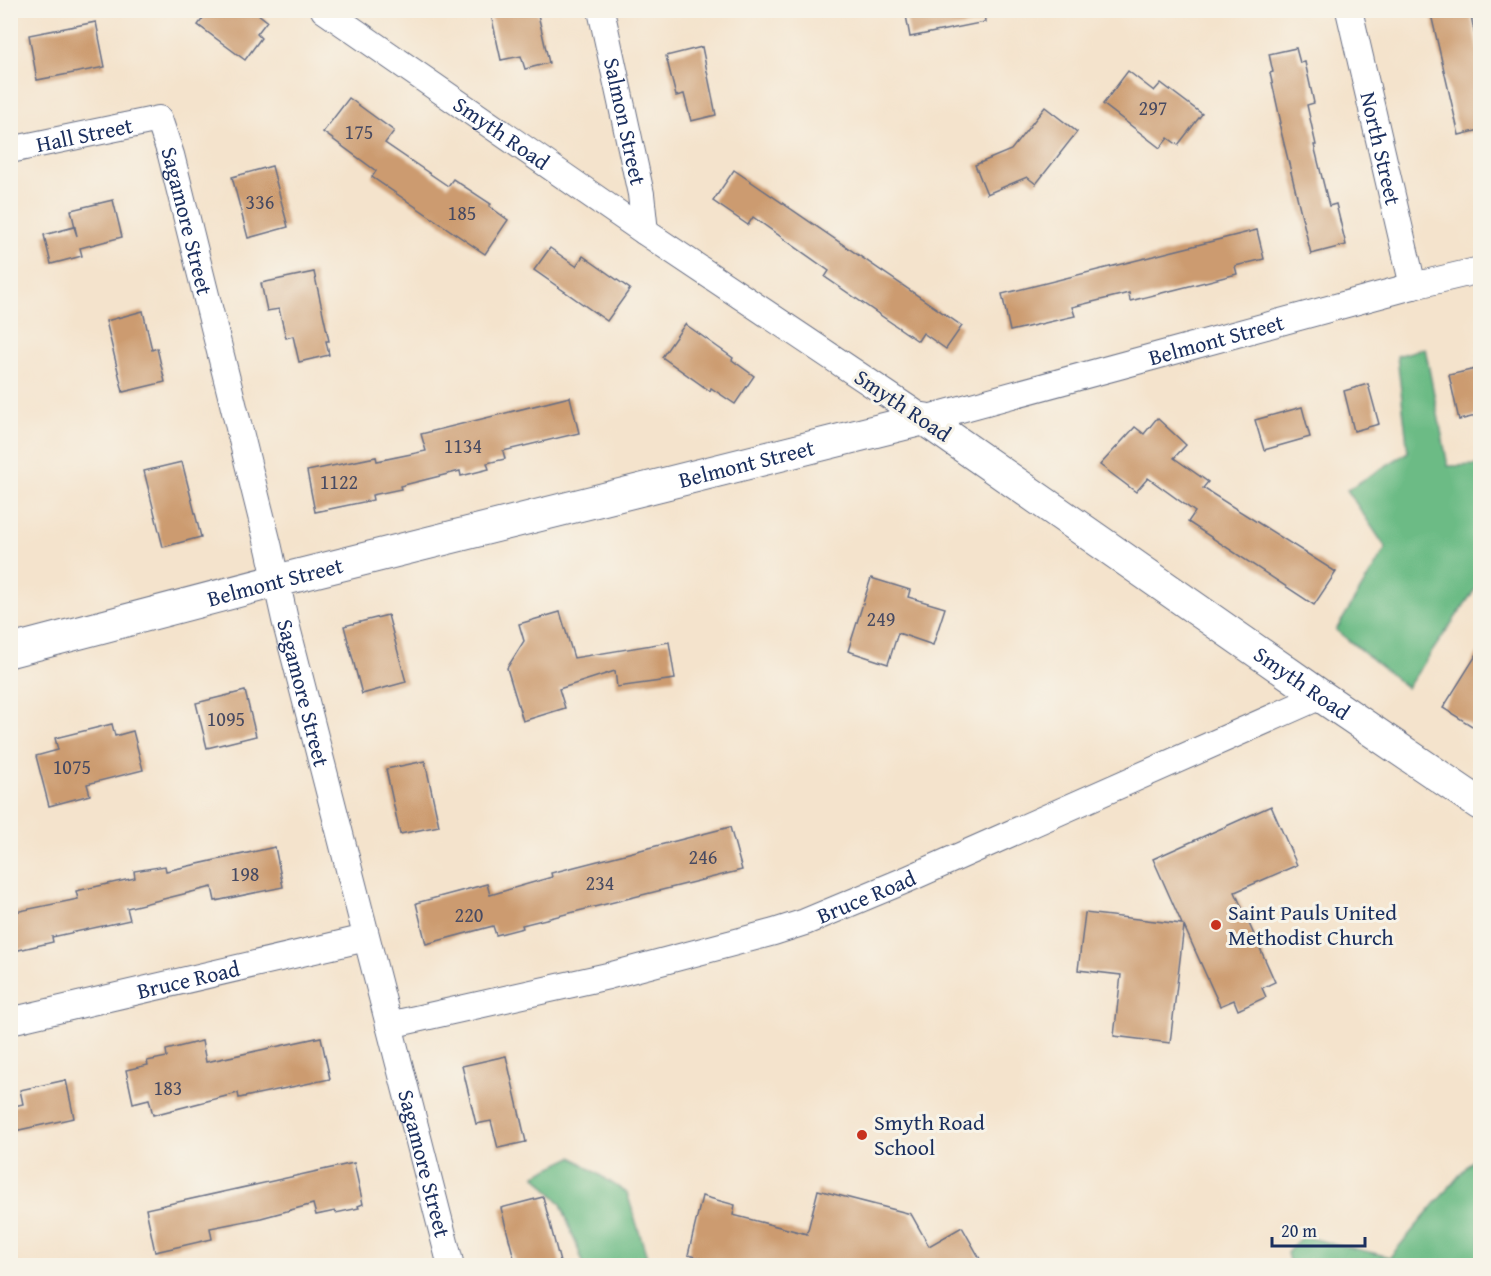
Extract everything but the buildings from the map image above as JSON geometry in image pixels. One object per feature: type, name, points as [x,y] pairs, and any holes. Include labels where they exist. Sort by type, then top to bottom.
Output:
[{"type":"street","name":"Smyth Road","points":[[324,10],[645,232],[924,419],[1480,804]]},
{"type":"street","name":"Salmon Street","points":[[601,10],[641,194],[645,232]]},
{"type":"street","name":"North Street","points":[[1349,10],[1413,286]]},
{"type":"street","name":"Hall Street","points":[[10,150],[159,119]]},
{"type":"street","name":"Sagamore Street","points":[[159,119],[171,155],[276,581],[450,1265]]},
{"type":"street","name":"Belmont Street","points":[[10,651],[276,581],[924,419],[1413,286],[1480,270]]},
{"type":"street","name":"Bruce Road","points":[[388,1025],[608,976],[805,922],[908,879],[1321,696]]},
{"type":"street","name":"Bruce Road","points":[[10,1021],[366,938]]},
{"type":"green space","points":[[1425,348],[1448,466],[1480,465],[1480,582],[1407,688],[1336,630],[1386,548],[1347,490],[1408,452],[1397,356]]},
{"type":"green space","points":[[1480,1151],[1480,1265],[1290,1265],[1287,1253],[1302,1236],[1390,1257]]},
{"type":"green space","points":[[572,1157],[627,1193],[647,1257],[652,1265],[584,1265],[561,1204],[535,1175]]},
{"type":"place","name":"Saint Pauls United Methodist Church","points":[[1216,925]]},
{"type":"place","name":"Smyth Road School","points":[[862,1135]]}]
